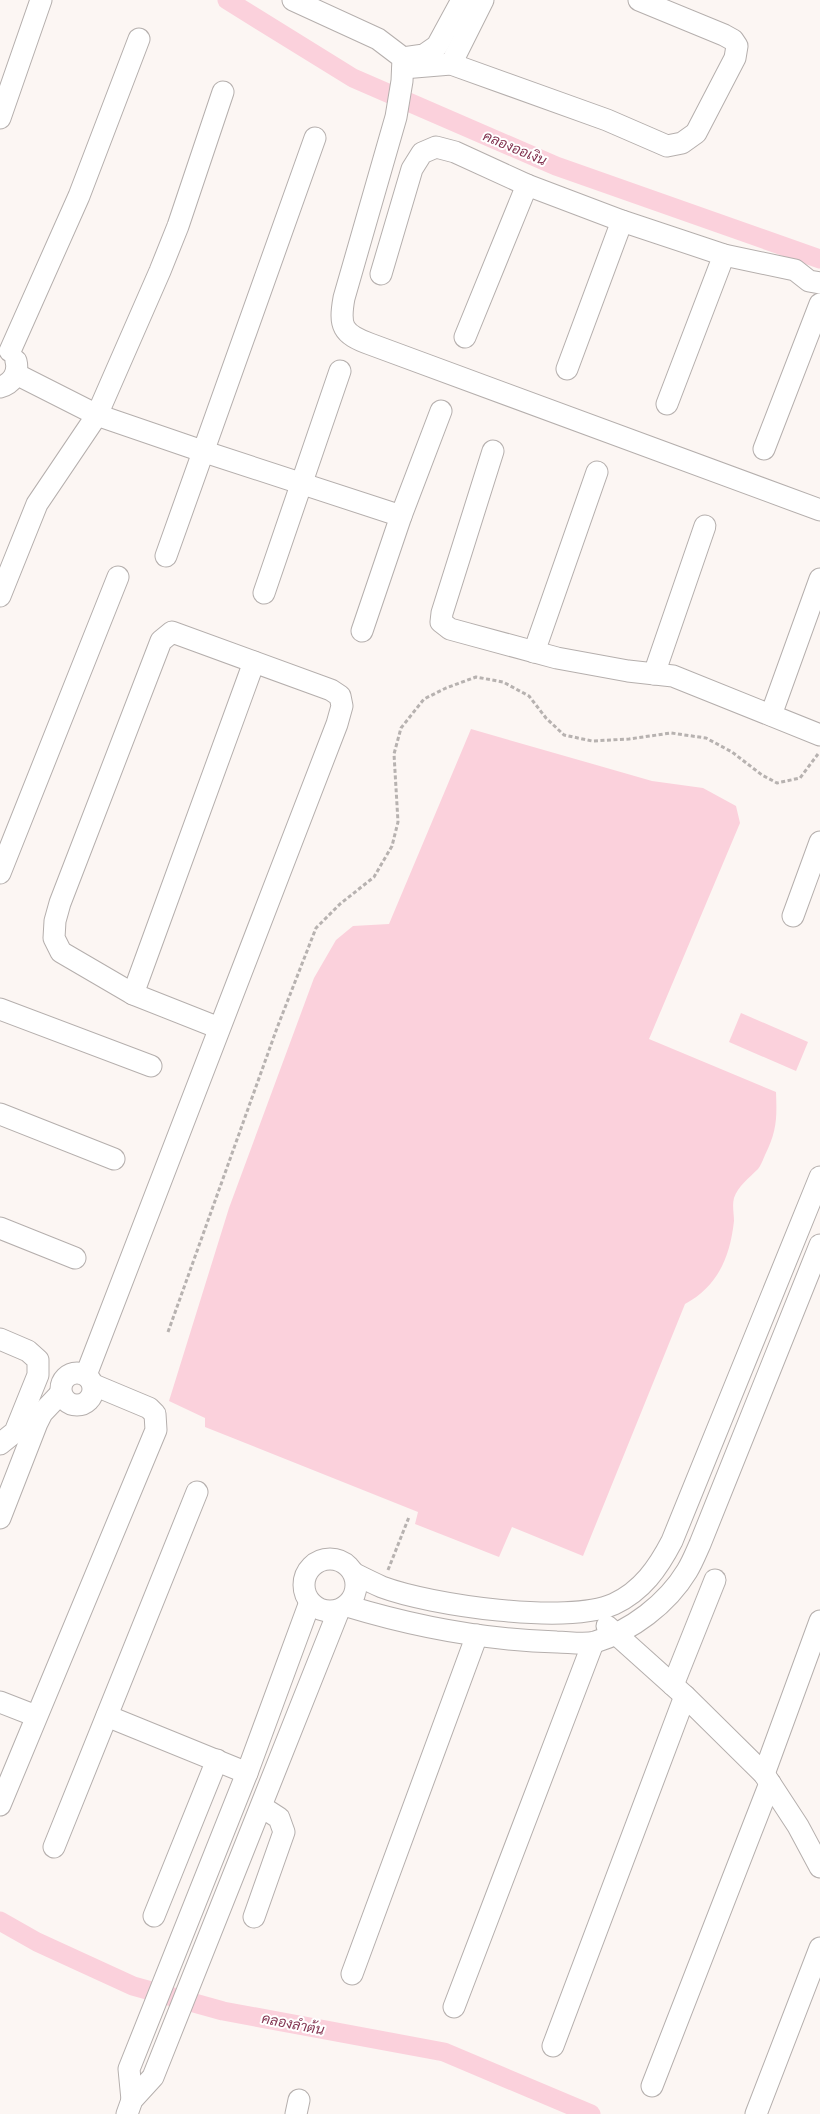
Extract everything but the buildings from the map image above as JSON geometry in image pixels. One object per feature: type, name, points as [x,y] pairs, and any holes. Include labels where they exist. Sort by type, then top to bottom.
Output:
[{"type":"street","points":[[0,118],[41,0]]},
{"type":"street","points":[[293,0],[378,39],[403,69]]},
{"type":"street","points":[[462,0],[437,46],[403,69],[396,117],[344,298],[341,317],[345,331],[355,339],[820,510]]},
{"type":"street","points":[[451,64],[483,0]]},
{"type":"street","points":[[403,69],[451,64],[607,120],[667,146],[682,143],[696,133],[735,58],[737,46],[734,40],[724,35],[639,0]]},
{"type":"street","points":[[139,39],[79,196],[5,348],[17,366],[8,380],[97,415],[202,452],[401,516]]},
{"type":"street","points":[[0,596],[38,504],[97,415],[171,246],[223,92]]},
{"type":"street","points":[[166,556],[315,138]]},
{"type":"street","points":[[381,274],[412,169],[422,153],[436,147],[455,152],[527,185],[622,221],[724,255],[795,270],[809,281],[820,283]]},
{"type":"street","points":[[465,337],[527,185]]},
{"type":"street","points":[[568,369],[622,221]]},
{"type":"street","points":[[667,404],[724,255]]},
{"type":"street","points":[[764,449],[820,304]]},
{"type":"street","points":[[264,593],[340,371]]},
{"type":"street","points":[[362,631],[401,516],[441,411]]},
{"type":"street","points":[[493,451],[442,613],[441,622],[450,629],[534,652],[610,668],[674,676],[820,734]]},
{"type":"street","points":[[534,652],[596,472]]},
{"type":"street","points":[[654,674],[705,526]]},
{"type":"street","points":[[0,874],[118,577]]},
{"type":"street","points":[[771,715],[820,579]]},
{"type":"street","points":[[0,1518],[42,1413],[62,1393],[69,1403],[82,1405],[92,1398],[90,1380],[219,1028],[334,734],[342,706],[340,696],[331,690],[172,632],[161,641],[60,903],[54,920],[54,938],[60,952],[132,994],[219,1028]]},
{"type":"street","points":[[132,994],[254,662]]},
{"type":"street","points":[[793,916],[820,842]]},
{"type":"street","points":[[0,1009],[151,1066]]},
{"type":"street","points":[[0,1114],[114,1159]]},
{"type":"street","points":[[354,1574],[382,1587],[430,1600],[486,1608],[554,1613],[592,1611],[612,1605],[626,1598],[646,1581],[660,1564],[672,1541],[820,1177]]},
{"type":"street","points":[[0,1228],[76,1258]]},
{"type":"street","points":[[129,2107],[153,2078],[220,1908],[344,1608],[354,1596],[357,1585],[350,1567],[336,1559],[320,1561],[313,1565],[308,1572],[304,1587],[310,1602],[323,1611],[344,1608],[428,1628],[524,1641],[592,1643],[615,1634],[636,1622],[660,1604],[676,1587],[687,1571],[700,1544],[820,1245]]},
{"type":"street","points":[[0,1339],[28,1351],[38,1360],[38,1375],[14,1432],[0,1444]]},
{"type":"street","points":[[742,1370],[766,1380]]},
{"type":"street","points":[[0,1804],[156,1430],[155,1414],[150,1408],[90,1380]]},
{"type":"street","points":[[54,1847],[197,1492]]},
{"type":"street","points":[[553,2046],[679,1691],[715,1580]]},
{"type":"street","points":[[129,2107],[129,2069],[247,1772],[310,1602]]},
{"type":"street","points":[[592,1611],[679,1691],[767,1778],[798,1826],[820,1867]]},
{"type":"street","points":[[652,2086],[767,1778],[820,1621]]},
{"type":"street","points":[[352,1974],[477,1635]]},
{"type":"street","points":[[454,2007],[592,1643]]},
{"type":"street","points":[[0,1702],[36,1716]]},
{"type":"street","points":[[107,1716],[247,1772]]},
{"type":"street","points":[[154,1916],[217,1760]]},
{"type":"street","points":[[254,1917],[284,1832],[279,1818],[262,1807]]},
{"type":"street","points":[[209,1868],[234,1877]]},
{"type":"street","points":[[756,2114],[820,1948]]},
{"type":"path","points":[[168,1332],[277,1028],[316,928],[340,904],[374,878],[392,846],[398,822],[394,754],[401,728],[424,699],[446,688],[476,678],[504,682],[529,696],[546,718],[564,735],[592,741],[629,739],[671,733],[706,738],[732,752],[762,775],[777,783],[800,778],[820,752]]},
{"type":"path","points":[[382,1587],[409,1517]]},
{"type":"shaded area","points":[[471,729],[652,781],[703,788],[736,806],[740,823],[649,1039],[776,1092],[774,1131],[760,1166],[741,1186],[734,1198],[732,1234],[720,1269],[706,1288],[685,1304],[583,1556],[512,1527],[499,1557],[415,1524],[418,1512],[205,1427],[205,1418],[169,1401],[229,1208],[314,978],[336,940],[353,926],[389,924]]},
{"type":"shaded area","points":[[741,1013],[808,1042],[796,1071],[729,1042]]},
{"type":"waterway","name":"คลองออเงิน","points":[[227,0],[353,78],[556,166],[820,259]]},
{"type":"waterway","name":"คลองลำต้น","points":[[0,1921],[37,1942],[133,1986],[223,2011],[444,2052],[591,2114]]}]
